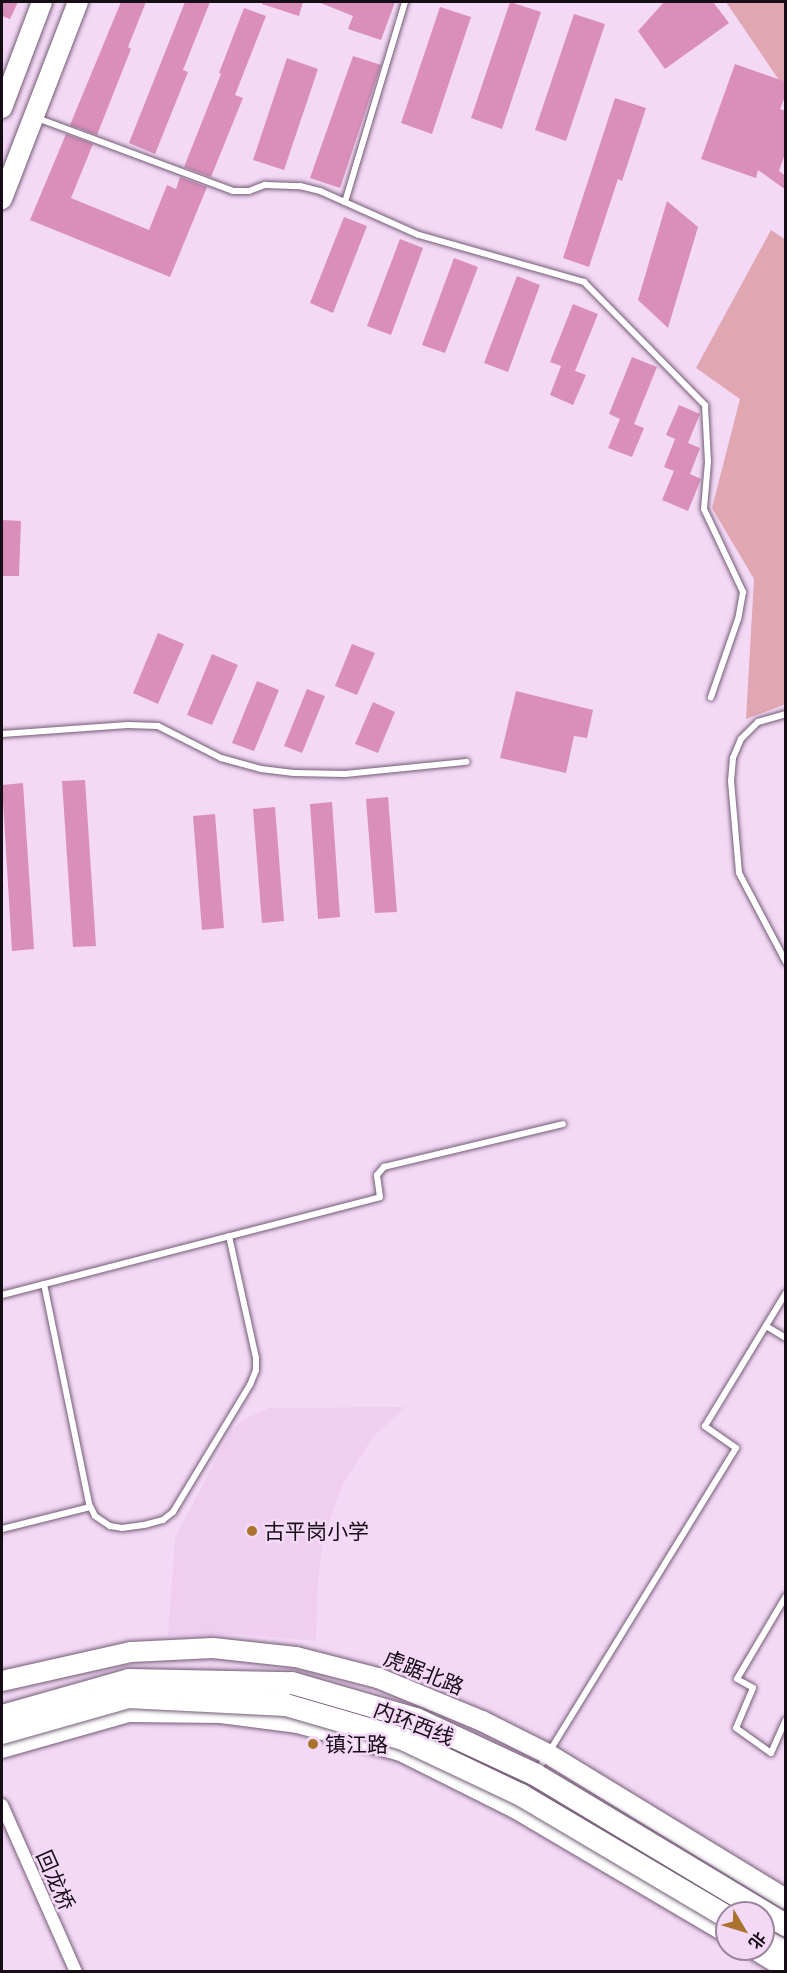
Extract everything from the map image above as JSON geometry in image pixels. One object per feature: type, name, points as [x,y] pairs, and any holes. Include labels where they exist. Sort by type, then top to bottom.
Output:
[{"type":"highway","name":"内环西线","points":[[2,1716],[129,1680],[292,1683],[416,1719],[536,1775],[786,1925]]},
{"type":"highway","name":"内环西线","points":[[2,1733],[128,1697],[286,1706],[403,1739],[521,1795],[715,1910]]},
{"type":"main road","points":[[2,108],[42,2]]},
{"type":"main road","points":[[2,199],[78,2]]},
{"type":"main road","name":"虎踞北路","points":[[2,1681],[131,1652],[213,1648],[296,1657],[378,1678],[482,1721],[548,1754],[786,1899]]},
{"type":"main road","points":[[2,1748],[129,1712],[221,1713],[298,1723],[401,1751],[515,1808],[715,1926]]},
{"type":"street","name":"回龙桥","points":[[2,1805],[76,1971]]},
{"type":"lane","points":[[345,202],[405,2]]},
{"type":"lane","points":[[34,116],[233,191],[249,191],[265,185],[300,186],[345,202],[419,235],[584,282],[705,405],[708,462],[704,509],[738,576],[743,592],[738,619],[711,697]]},
{"type":"lane","points":[[786,714],[758,722],[741,739],[733,758],[731,782],[739,873],[786,962]]},
{"type":"lane","points":[[2,734],[128,725],[158,726],[221,758],[261,769],[294,773],[345,774],[466,762]]},
{"type":"lane","points":[[2,1295],[380,1197],[377,1175],[384,1167],[563,1124]]},
{"type":"lane","points":[[44,1284],[90,1507],[94,1516],[110,1526],[122,1528],[163,1520],[173,1512],[250,1385],[256,1370],[256,1358],[229,1236]]},
{"type":"lane","points":[[531,1781],[736,1448],[705,1426],[786,1293]]},
{"type":"lane","points":[[766,1326],[786,1338]]},
{"type":"lane","points":[[2,1529],[90,1507]]},
{"type":"lane","points":[[786,1596],[737,1679],[753,1688],[735,1728],[771,1753],[786,1720]]},
{"type":"lane","points":[[515,1808],[526,1790]]},
{"type":"shaded area","points":[[726,2],[785,2],[785,89]]},
{"type":"shaded area","points":[[771,230],[786,240],[786,704],[746,719],[754,579],[712,508],[740,399],[696,368]]},
{"type":"shaded area","name":"古平岗小学","points":[[405,1407],[373,1437],[343,1484],[323,1539],[318,1582],[316,1641],[237,1634],[168,1636],[175,1538],[231,1431],[243,1420],[269,1408]]},
{"type":"building","points":[[2,2],[18,2],[10,19],[2,16]]},
{"type":"building","points":[[121,2],[146,2],[128,47],[131,49],[97,135],[70,125]]},
{"type":"building","points":[[185,2],[210,2],[183,70],[188,72],[155,154],[129,143]]},
{"type":"building","points":[[262,2],[303,2],[299,16],[262,4]]},
{"type":"building","points":[[318,2],[395,2],[381,40],[348,29],[353,16]]},
{"type":"building","points":[[510,2],[541,12],[502,129],[471,118]]},
{"type":"building","points":[[664,2],[713,2],[729,23],[665,69],[638,31]]},
{"type":"building","points":[[440,7],[471,17],[432,134],[401,123]]},
{"type":"building","points":[[244,8],[266,16],[235,95],[243,98],[211,177],[184,167]]},
{"type":"building","points":[[574,14],[605,24],[566,141],[535,130]]},
{"type":"building","points":[[353,56],[381,65],[340,188],[310,178]]},
{"type":"building","points":[[287,58],[318,69],[284,170],[253,160]]},
{"type":"building","points":[[735,64],[786,82],[786,94],[780,109],[786,111],[786,151],[779,171],[786,176],[786,190],[758,170],[756,178],[701,159]]},
{"type":"building","points":[[615,98],[646,108],[622,181],[618,179],[589,267],[563,258]]},
{"type":"building","points":[[66,134],[93,144],[71,198],[149,230],[167,185],[176,189],[180,177],[207,187],[170,277],[30,220]]},
{"type":"building","points":[[667,201],[698,227],[668,328],[638,300]]},
{"type":"building","points":[[344,217],[367,226],[333,313],[310,303]]},
{"type":"building","points":[[400,239],[423,248],[391,335],[367,326]]},
{"type":"building","points":[[454,258],[478,267],[445,353],[422,345]]},
{"type":"building","points":[[517,276],[540,285],[508,372],[484,363]]},
{"type":"building","points":[[573,304],[598,314],[575,371],[586,375],[573,405],[550,395],[561,366],[550,362]]},
{"type":"building","points":[[632,357],[657,367],[634,424],[644,428],[632,457],[608,448],[620,419],[609,414]]},
{"type":"building","points":[[679,405],[700,414],[688,443],[700,448],[690,474],[701,479],[688,511],[662,500],[674,471],[664,467],[675,439],[666,435]]},
{"type":"building","points":[[2,520],[21,521],[19,576],[2,576]]},
{"type":"building","points":[[158,633],[184,644],[158,704],[133,693]]},
{"type":"building","points":[[352,644],[375,653],[357,695],[335,686]]},
{"type":"building","points":[[212,654],[238,665],[212,725],[187,715]]},
{"type":"building","points":[[257,681],[279,690],[254,751],[232,743]]},
{"type":"building","points":[[307,689],[325,696],[302,753],[284,746]]},
{"type":"building","points":[[516,691],[593,710],[587,738],[574,736],[566,773],[500,758]]},
{"type":"building","points":[[373,702],[395,712],[378,753],[355,744]]},
{"type":"building","points":[[85,780],[96,946],[73,947],[62,781]]},
{"type":"building","points":[[23,783],[34,949],[12,951],[2,785]]},
{"type":"building","points":[[388,797],[397,912],[375,913],[366,799]]},
{"type":"building","points":[[332,802],[340,917],[318,919],[310,804]]},
{"type":"building","points":[[275,807],[284,921],[262,923],[253,809]]},
{"type":"building","points":[[215,814],[224,928],[202,930],[193,816]]},
{"type":"place","name":"古平岗小学","points":[[252,1531]]},
{"type":"place","name":"镇江路","points":[[313,1744]]}]
